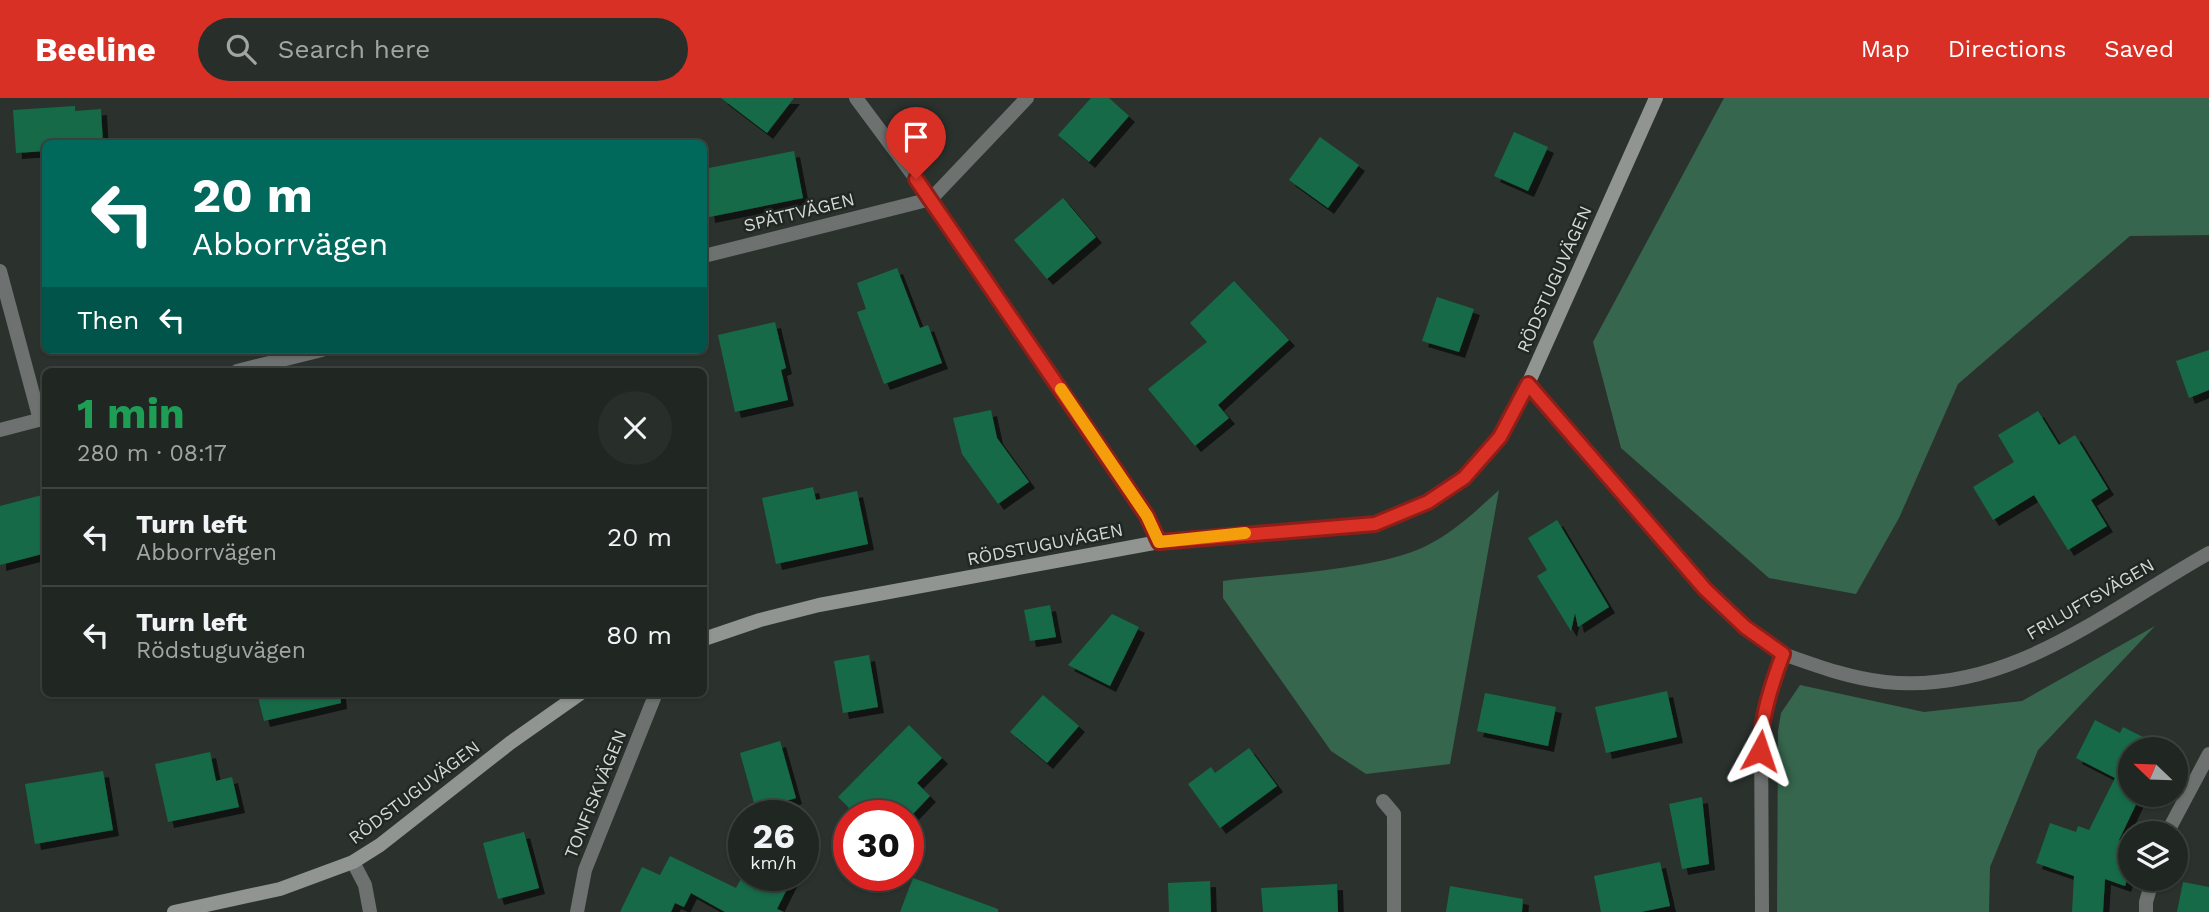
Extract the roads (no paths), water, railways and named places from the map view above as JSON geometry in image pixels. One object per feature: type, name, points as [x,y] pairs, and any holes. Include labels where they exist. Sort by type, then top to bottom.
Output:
[{"type":"street","points":[[856,98],[931,199],[1147,516],[1159,542]]},
{"type":"street","points":[[931,199],[1027,98]]},
{"type":"street","name":"RÖDSTUGUVÄGEN","points":[[707,638],[760,620],[819,605],[1159,542],[1375,524],[1428,502],[1464,478],[1500,437],[1528,384],[1656,98]]},
{"type":"street","name":"SPÄTTVÄGEN","points":[[707,255],[931,199]]},
{"type":"street","points":[[0,271],[42,416]]},
{"type":"street","points":[[249,368],[306,354]]},
{"type":"street","name":"FRILUFTSVÄGEN","points":[[1528,384],[1705,589],[1745,627],[1783,654],[1840,674],[1886,682],[1941,683],[1977,677],[2009,666],[2068,638],[2209,553]]},
{"type":"street","points":[[0,430],[42,419]]},
{"type":"street","points":[[1762,912],[1761,728],[1771,684],[1783,654]]},
{"type":"street","name":"RÖDSTUGUVÄGEN","points":[[174,912],[280,889],[354,862],[380,845],[510,743],[575,697]]},
{"type":"street","name":"TONFISKVÄGEN","points":[[576,912],[585,870],[654,697]]},
{"type":"street","points":[[2173,821],[2209,754]]},
{"type":"street","points":[[1383,800],[1394,814],[1394,912]]},
{"type":"street","points":[[354,862],[365,885],[370,912]]},
{"type":"street","points":[[2147,912],[2149,891]]}]
